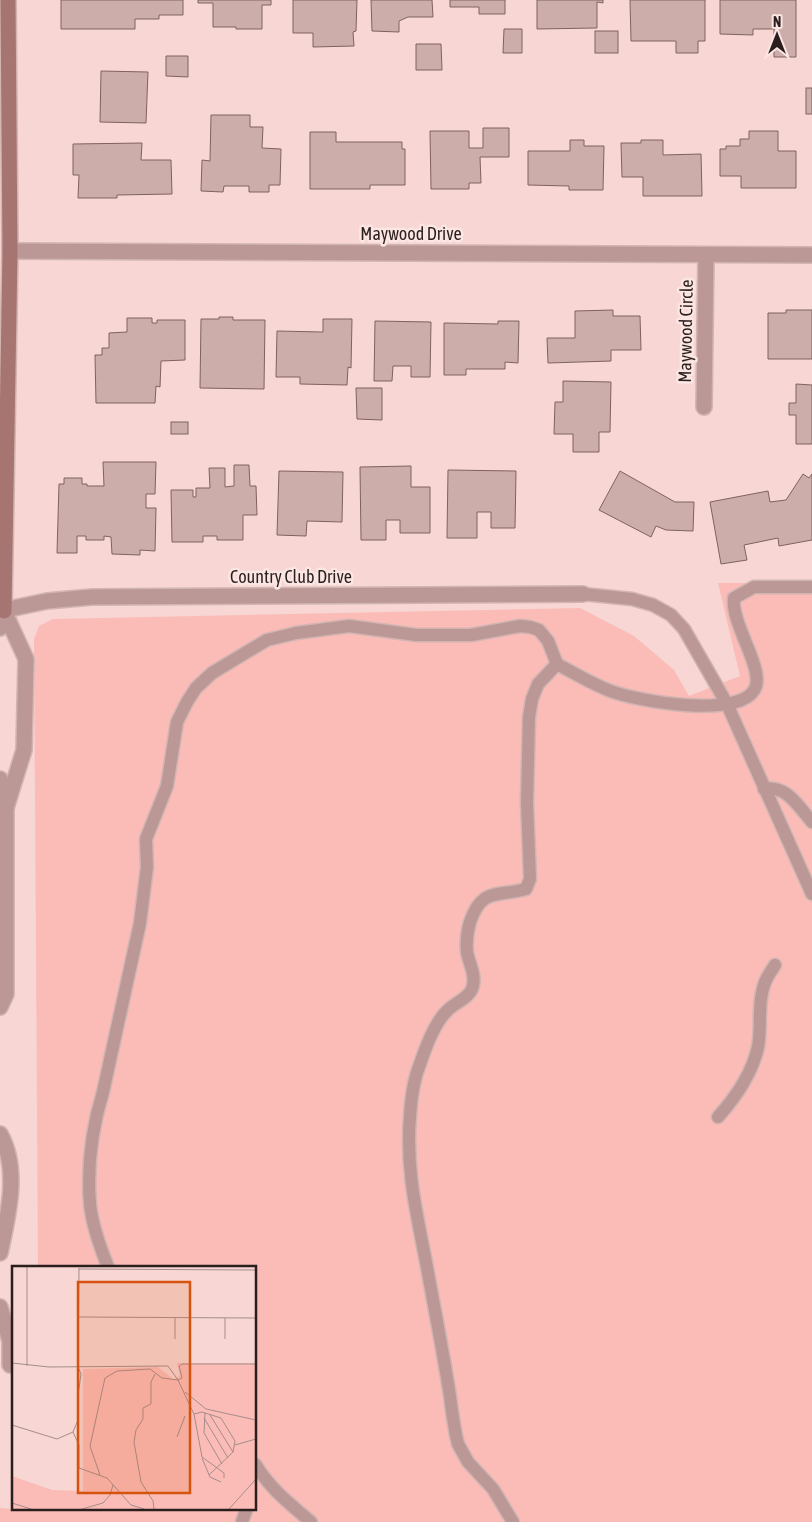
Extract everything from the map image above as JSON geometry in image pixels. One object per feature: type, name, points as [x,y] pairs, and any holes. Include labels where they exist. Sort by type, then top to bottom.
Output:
[{"type":"street","points":[[0,628],[2,611],[10,251],[8,0]]},
{"type":"street","name":"Maywood Drive","points":[[10,251],[812,255]]},
{"type":"street","name":"Maywood Circle","points":[[704,408],[706,255]]},
{"type":"street","name":"Country Club Drive","points":[[2,611],[47,601],[92,598],[583,594]]},
{"type":"street","points":[[2,611],[26,659],[24,750],[6,810]]},
{"type":"street","points":[[0,779],[6,810],[6,994],[0,1007]]},
{"type":"street","points":[[0,1134],[6,1144],[11,1172],[8,1217],[0,1253]]},
{"type":"street","points":[[0,1307],[12,1342],[10,1365]]},
{"type":"lane","points":[[108,1266],[90,1205],[95,1119],[103,1092],[140,923],[147,867],[146,839],[167,786],[177,722],[196,688],[212,673],[267,640],[296,634],[349,626],[416,635],[471,635],[520,626],[539,630],[548,640],[557,664],[610,691],[648,700],[692,705],[727,704],[744,700],[756,687],[757,676],[737,621],[733,604],[734,598],[754,587],[812,588]]},
{"type":"lane","points":[[583,594],[632,599],[653,604],[671,615],[684,629],[727,704],[812,894]]},
{"type":"lane","points":[[513,1522],[493,1489],[468,1462],[458,1444],[430,1283],[410,1184],[409,1128],[412,1096],[419,1065],[432,1036],[447,1010],[467,996],[472,989],[473,978],[467,951],[467,932],[475,908],[483,898],[526,889],[530,879],[528,802],[529,717],[532,699],[538,684],[557,664]]},
{"type":"lane","points":[[764,789],[774,788],[782,790],[812,822]]},
{"type":"lane","points":[[718,1117],[742,1085],[753,1062],[758,1046],[761,996],[764,984],[775,965]]},
{"type":"lane","points":[[256,1466],[275,1491],[311,1522]]},
{"type":"lane","points":[[242,1522],[246,1510]]},
{"type":"shaded area","points":[[718,583],[812,583],[812,1522],[0,1522],[0,1508],[41,1511],[256,1510],[256,1266],[38,1266],[34,639],[39,626],[53,619],[580,608],[634,636],[674,670],[689,696],[740,676]]},
{"type":"building","points":[[61,0],[183,0],[183,15],[159,15],[159,19],[135,19],[135,29],[61,29]]},
{"type":"building","points":[[198,0],[271,0],[271,5],[262,5],[262,29],[236,29],[236,27],[213,27],[213,3],[198,3]]},
{"type":"building","points":[[293,0],[357,0],[356,31],[353,32],[354,46],[313,47],[313,33],[293,33]]},
{"type":"building","points":[[371,0],[432,0],[433,17],[408,17],[399,21],[399,32],[372,31]]},
{"type":"building","points":[[450,0],[505,0],[505,14],[479,14],[479,7],[450,7]]},
{"type":"building","points":[[537,0],[603,0],[603,3],[597,2],[597,28],[537,29]]},
{"type":"building","points":[[630,0],[705,0],[705,41],[698,41],[698,53],[676,53],[676,41],[631,41]]},
{"type":"building","points":[[720,0],[796,0],[796,57],[774,57],[774,29],[753,29],[753,35],[720,34]]},
{"type":"building","points":[[504,29],[522,29],[522,53],[503,53]]},
{"type":"building","points":[[595,31],[618,31],[618,53],[595,53]]},
{"type":"building","points":[[416,44],[441,44],[442,70],[416,70]]},
{"type":"building","points":[[166,56],[188,56],[188,77],[166,76]]},
{"type":"building","points":[[101,71],[148,72],[146,123],[100,122]]},
{"type":"building","points":[[806,88],[812,88],[812,114],[806,114]]},
{"type":"building","points":[[211,115],[250,115],[250,127],[263,127],[262,148],[281,149],[280,185],[269,185],[269,192],[249,192],[249,186],[224,186],[223,192],[201,191],[202,160],[210,161]]},
{"type":"building","points":[[483,128],[509,128],[509,157],[480,157],[481,183],[469,183],[469,189],[431,189],[430,131],[469,131],[469,148],[483,148]]},
{"type":"building","points":[[749,131],[778,131],[778,151],[796,151],[796,188],[741,188],[741,176],[720,176],[720,149],[726,149],[726,146],[740,146],[740,139],[749,139]]},
{"type":"building","points":[[310,132],[336,132],[336,142],[402,142],[402,149],[405,149],[405,185],[370,185],[370,189],[310,189]]},
{"type":"building","points":[[570,140],[584,140],[584,146],[604,146],[603,190],[569,190],[569,186],[528,185],[528,151],[570,151]]},
{"type":"building","points":[[641,140],[663,140],[663,155],[701,154],[702,196],[643,196],[643,177],[622,177],[621,143],[641,143]]},
{"type":"building","points":[[142,143],[141,160],[171,160],[172,194],[117,195],[117,198],[78,198],[79,175],[73,175],[73,144]]},
{"type":"building","points":[[613,310],[613,316],[640,316],[641,350],[611,350],[611,361],[548,363],[547,338],[575,338],[575,311]]},
{"type":"building","points":[[786,310],[812,310],[812,359],[768,359],[768,313],[786,313]]},
{"type":"building","points":[[219,317],[233,317],[233,320],[265,320],[264,389],[200,388],[201,319],[219,319]]},
{"type":"building","points":[[127,318],[152,318],[152,323],[157,323],[157,320],[185,320],[185,360],[161,361],[160,387],[156,386],[155,403],[96,403],[95,355],[102,355],[102,348],[109,348],[109,333],[127,332]]},
{"type":"building","points":[[323,319],[352,319],[351,368],[348,367],[347,385],[300,384],[300,377],[276,377],[277,331],[323,332]]},
{"type":"building","points":[[375,321],[431,322],[430,377],[411,377],[411,366],[393,366],[392,381],[374,381]]},
{"type":"building","points":[[498,321],[519,321],[518,363],[505,362],[505,369],[466,369],[466,375],[444,375],[444,323],[498,324]]},
{"type":"building","points":[[563,381],[611,382],[610,432],[599,432],[599,452],[573,452],[573,434],[554,434],[555,402],[563,402]]},
{"type":"building","points":[[796,384],[812,385],[812,444],[796,444],[796,415],[789,415],[789,403],[796,403]]},
{"type":"building","points":[[356,388],[382,388],[382,420],[357,419]]},
{"type":"building","points":[[171,422],[188,422],[188,434],[171,434]]},
{"type":"building","points":[[103,462],[156,462],[155,494],[146,494],[146,508],[156,508],[155,551],[140,550],[140,555],[112,554],[111,537],[104,536],[104,540],[86,540],[86,536],[77,536],[77,553],[57,553],[59,484],[64,484],[64,478],[82,478],[82,484],[87,484],[87,486],[104,486]]},
{"type":"building","points":[[234,465],[249,465],[250,486],[256,486],[257,515],[243,515],[243,540],[217,540],[217,536],[203,536],[203,542],[172,542],[171,490],[193,490],[193,497],[196,497],[196,488],[210,488],[209,468],[225,468],[225,487],[234,486]]},
{"type":"building","points":[[411,466],[411,487],[430,487],[430,533],[400,533],[400,520],[386,520],[386,540],[361,540],[360,467]]},
{"type":"building","points":[[448,470],[516,471],[515,528],[491,528],[491,512],[477,512],[477,538],[447,538]]},
{"type":"building","points":[[279,471],[343,472],[342,522],[307,521],[306,536],[277,535]]},
{"type":"building","points":[[620,471],[675,502],[694,502],[693,531],[666,530],[656,526],[651,537],[599,510]]},
{"type":"building","points":[[803,474],[809,478],[812,474],[812,540],[779,546],[778,538],[744,545],[747,560],[721,564],[710,502],[768,491],[770,502],[786,500]]}]
